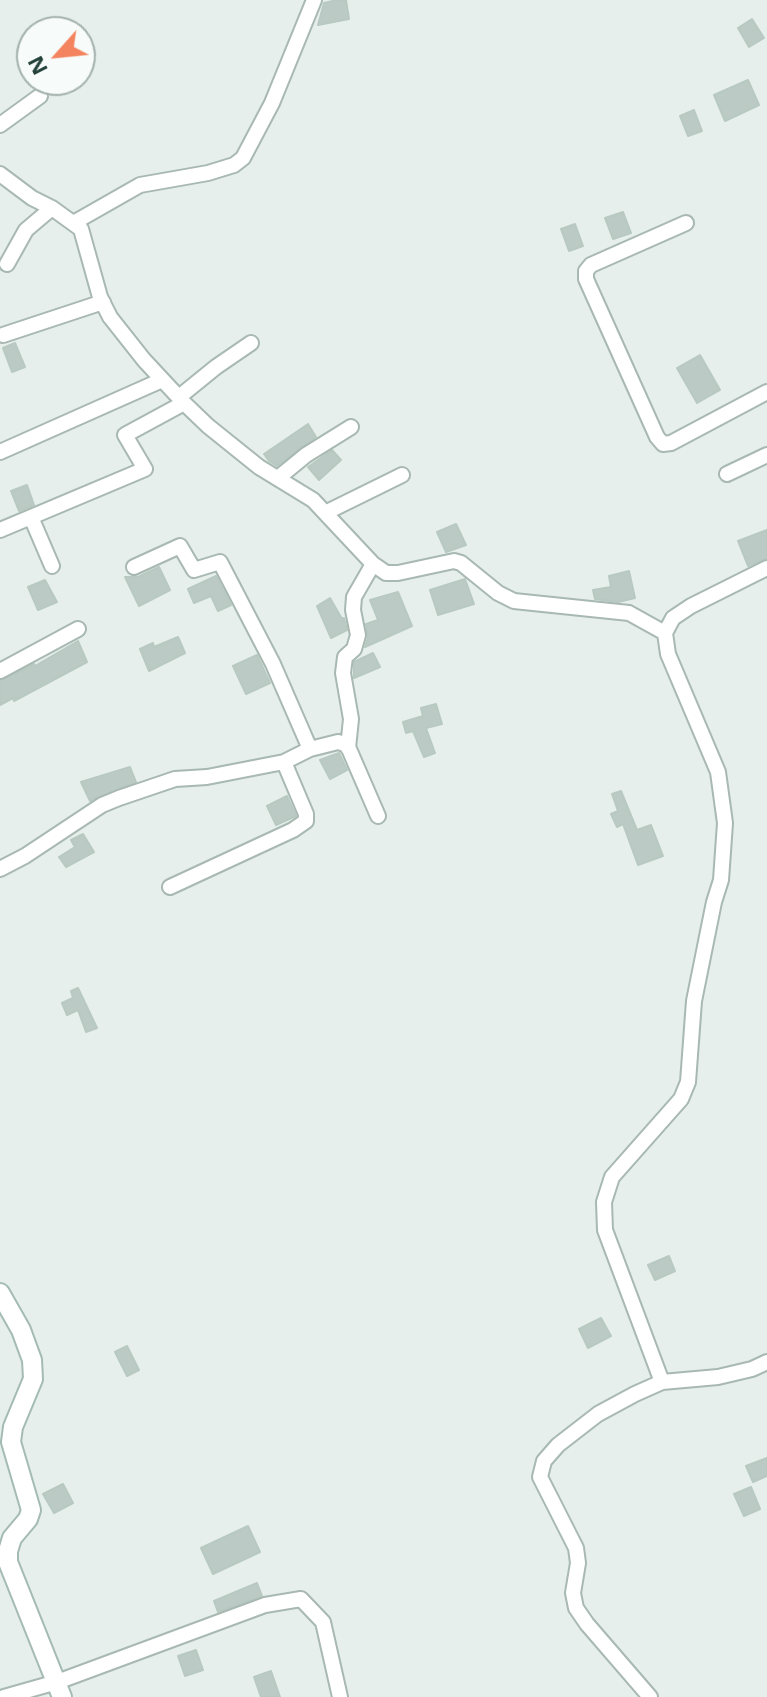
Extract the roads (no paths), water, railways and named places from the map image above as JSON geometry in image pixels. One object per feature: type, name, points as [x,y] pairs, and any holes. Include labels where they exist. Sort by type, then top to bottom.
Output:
[{"type":"street","points":[[75,222],[140,185],[208,173],[234,165],[243,158],[272,103],[314,0]]},
{"type":"street","points":[[0,125],[40,96]]},
{"type":"street","points":[[0,174],[32,198],[75,222],[86,240],[103,302],[125,337],[181,400],[259,467],[313,500],[373,564],[386,573],[454,561],[514,601],[629,613],[665,633]]},
{"type":"street","points":[[7,264],[26,230],[52,208]]},
{"type":"street","points":[[686,223],[591,265],[586,271],[586,279],[657,437],[663,444],[671,443],[767,392]]},
{"type":"street","points":[[3,335],[103,302]]},
{"type":"street","points":[[0,530],[145,469],[125,435],[181,400],[251,343]]},
{"type":"street","points":[[0,452],[162,380]]},
{"type":"street","points":[[278,478],[306,455],[351,427]]},
{"type":"street","points":[[727,474],[767,455]]},
{"type":"street","points":[[327,512],[402,475]]},
{"type":"street","points":[[31,517],[52,566]]},
{"type":"street","points":[[134,567],[180,546],[194,570],[220,562],[273,664],[310,749]]},
{"type":"street","points":[[348,748],[351,719],[343,673],[345,657],[354,649],[358,635],[354,597],[373,564]]},
{"type":"street","points":[[662,1382],[605,1230],[604,1202],[612,1177],[681,1099],[688,1082],[694,1001],[721,880],[725,823],[718,772],[668,654],[665,633],[673,618],[691,606],[767,568]]},
{"type":"street","points":[[0,671],[78,629]]},
{"type":"street","points":[[0,869],[102,805],[119,798],[175,779],[207,777],[284,762],[310,749],[338,742],[348,748],[378,816]]},
{"type":"street","points":[[170,887],[293,830],[306,821],[306,814],[284,762]]},
{"type":"street","points":[[0,1293],[21,1330],[32,1360],[33,1379],[13,1427],[11,1442],[31,1510],[28,1519],[12,1538],[8,1562],[60,1690]]},
{"type":"street","points":[[650,1697],[576,1608],[573,1593],[578,1563],[576,1548],[540,1477],[544,1461],[558,1445],[598,1414],[662,1382],[718,1377],[767,1362]]},
{"type":"street","points":[[4,1697],[60,1690],[265,1605],[301,1599],[323,1622],[340,1697]]}]
